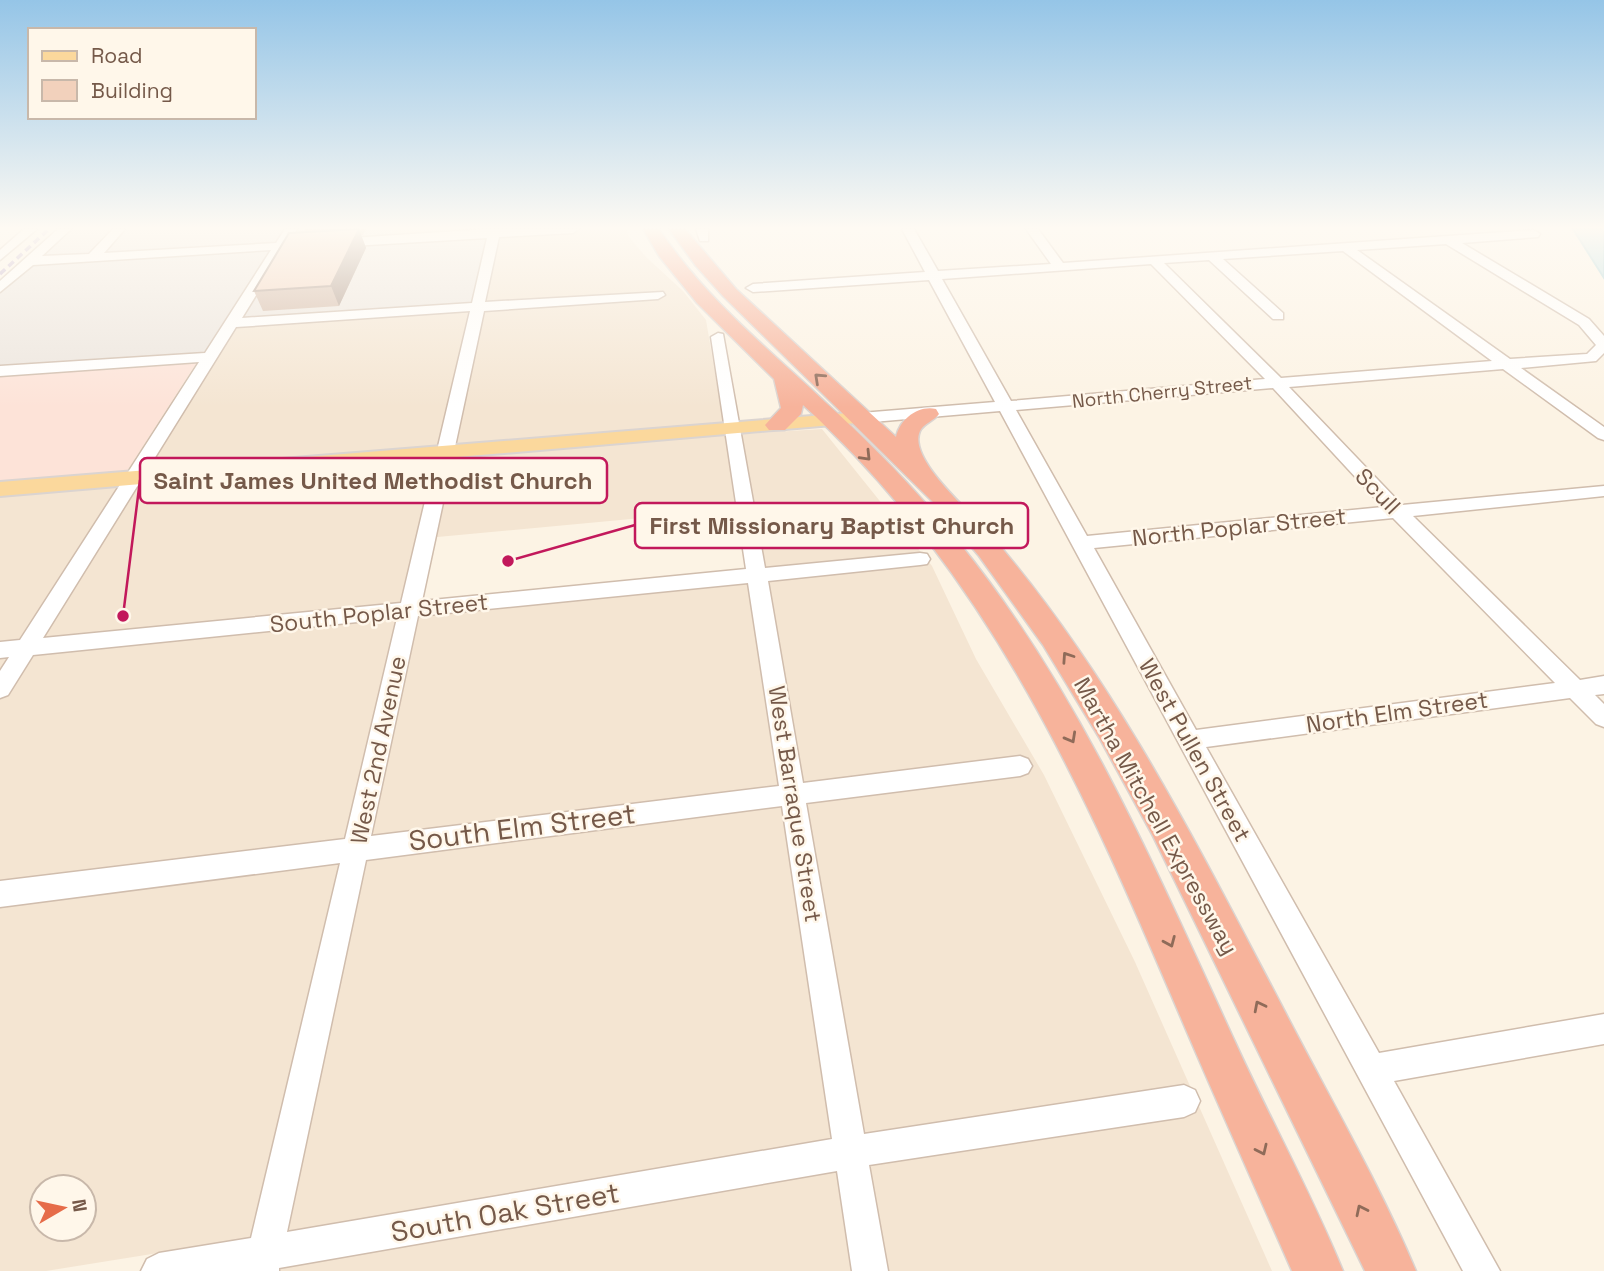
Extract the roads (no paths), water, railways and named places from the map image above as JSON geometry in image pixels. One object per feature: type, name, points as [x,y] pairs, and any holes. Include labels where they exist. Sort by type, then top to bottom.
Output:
[{"type":"highway","name":"Martha Mitchell Expressway","points":[[697,288],[785,379],[913,466],[988,548],[1033,607],[1120,742],[1289,1065],[1391,1271]]},
{"type":"highway","name":"Martha Mitchell Expressway","points":[[723,288],[846,419],[963,565],[1052,704],[1151,897],[1228,1077],[1318,1271]]},
{"type":"highway","points":[[777,425],[793,409],[785,379]]},
{"type":"highway","points":[[913,466],[907,443],[907,429],[913,421],[928,414]]},
{"type":"main road","name":"North Cherry Street","points":[[0,489],[846,419]]},
{"type":"street","points":[[0,689],[254,288]]},
{"type":"street","name":"West 2nd Avenue","points":[[263,1262],[482,288]]},
{"type":"street","name":"West Pullen Street","points":[[940,288],[1083,543],[1482,1271]]},
{"type":"street","name":"Scull","points":[[1182,288],[1275,381],[1396,510],[1604,718]]},
{"type":"street","points":[[1248,288],[1278,316]]},
{"type":"street","points":[[1401,288],[1604,435]]},
{"type":"street","name":"North Cherry Street","points":[[846,419],[928,414],[1275,381],[1591,358],[1604,345],[1584,322],[1528,288]]},
{"type":"street","points":[[231,323],[658,295]]},
{"type":"street","name":"West Barraque Street","points":[[718,337],[870,1271]]},
{"type":"street","points":[[0,371],[209,357]]},
{"type":"street","name":"North Poplar Street","points":[[1083,543],[1604,491]]},
{"type":"street","points":[[758,576],[920,559]]},
{"type":"street","name":"South Poplar Street","points":[[0,650],[758,576]]},
{"type":"street","name":"North Elm Street","points":[[1189,740],[1604,685]]},
{"type":"street","points":[[794,793],[1020,766]]},
{"type":"street","name":"South Elm Street","points":[[0,894],[794,793]]},
{"type":"street","points":[[1371,1070],[1604,1029]]},
{"type":"street","name":"South Oak Street","points":[[159,1271],[263,1262],[850,1153],[1184,1101]]},
{"type":"place","name":"First Missionary Baptist Church","points":[[508,561]]},
{"type":"place","name":"Saint James United Methodist Church","points":[[123,616]]}]
